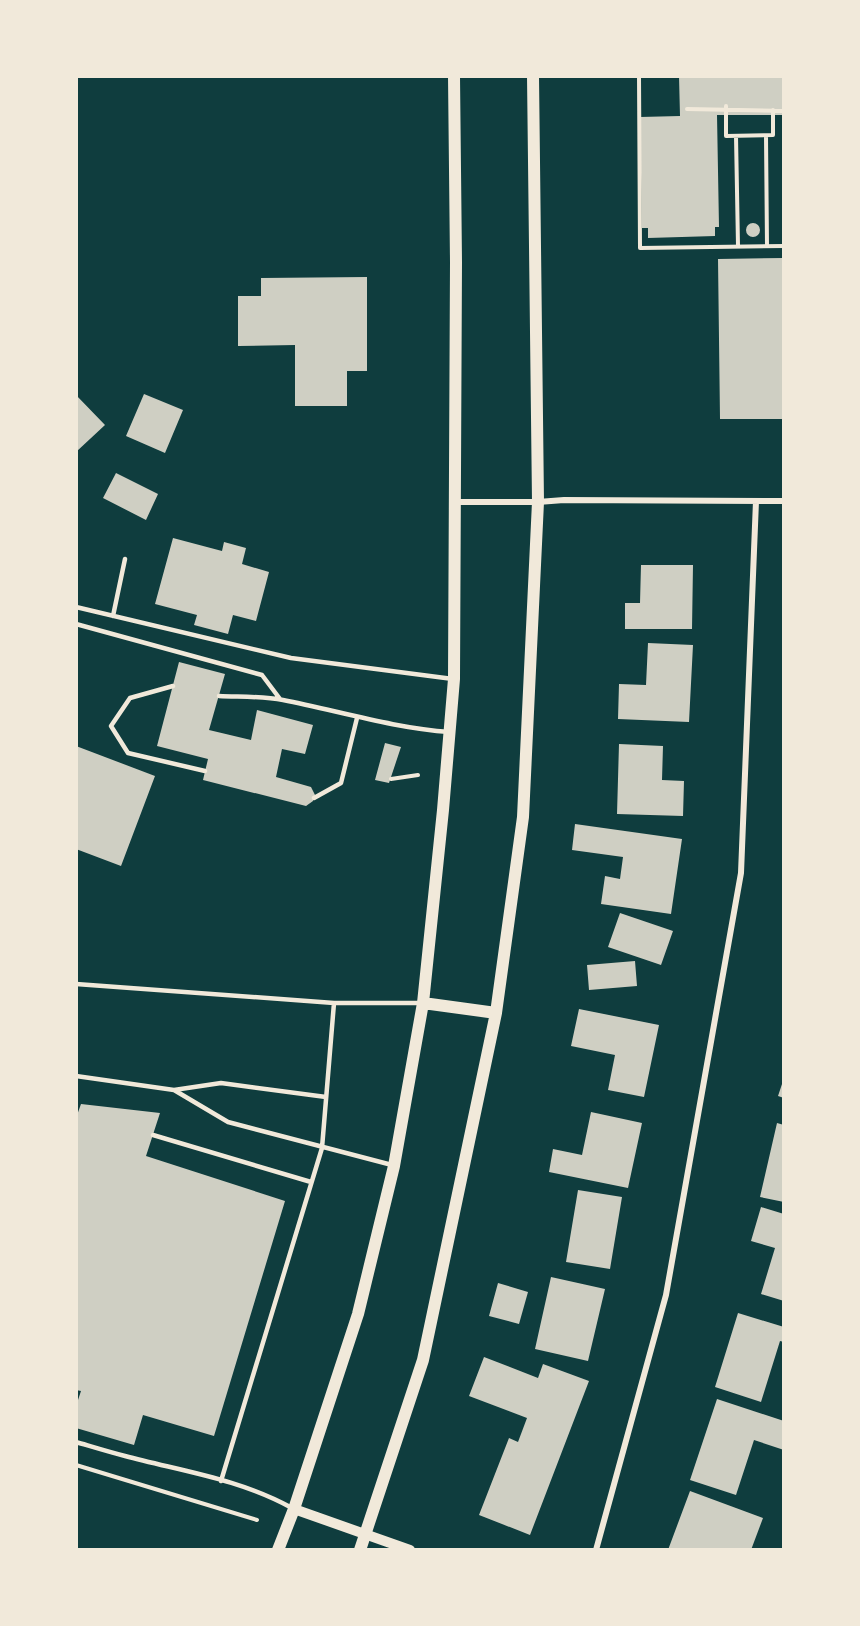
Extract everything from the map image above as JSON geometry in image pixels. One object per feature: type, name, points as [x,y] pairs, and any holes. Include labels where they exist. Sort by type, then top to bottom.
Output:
[{"type":"main road","points":[[278,1550],[294,1509],[358,1314],[394,1166],[423,1003],[454,679],[456,262],[454,76]]},
{"type":"main road","points":[[360,1550],[423,1360],[496,1013],[523,817],[538,502],[533,76]]},
{"type":"main road","points":[[423,1003],[496,1013]]},
{"type":"street","points":[[456,502],[737,499],[783,501]]},
{"type":"street","points":[[596,1550],[666,1295],[741,873],[756,501]]},
{"type":"street","points":[[294,1509],[410,1550]]},
{"type":"lane","points":[[113,616],[125,560]]},
{"type":"lane","points":[[76,607],[291,658],[454,679]]},
{"type":"lane","points":[[76,624],[262,675],[280,699]]},
{"type":"lane","points":[[173,686],[130,698],[111,726],[128,753],[205,771]]},
{"type":"lane","points":[[219,696],[280,699],[357,718],[422,730],[450,732]]},
{"type":"lane","points":[[314,798],[341,783],[357,718]]},
{"type":"lane","points":[[76,984],[334,1003],[423,1003]]},
{"type":"lane","points":[[221,1481],[322,1148],[334,1003]]},
{"type":"lane","points":[[76,1076],[174,1090],[221,1083],[326,1098]]},
{"type":"lane","points":[[174,1090],[228,1122],[394,1166]]},
{"type":"lane","points":[[153,1135],[311,1182]]},
{"type":"lane","points":[[76,1442],[124,1456],[200,1473],[268,1494],[294,1509]]},
{"type":"path","points":[[639,76],[640,248],[783,246]]},
{"type":"path","points":[[726,108],[726,136],[773,135],[773,111]]},
{"type":"path","points":[[687,110],[726,108],[783,111]]},
{"type":"path","points":[[735,136],[738,246]]},
{"type":"path","points":[[766,136],[767,246]]},
{"type":"path","points":[[391,779],[418,775]]},
{"type":"path","points":[[76,1465],[257,1520]]},
{"type":"building","points":[[679,76],[784,76],[784,115],[717,115],[719,227],[715,227],[715,236],[648,238],[648,228],[642,228],[640,117],[680,116]]},
{"type":"building","points":[[753,223],[758,225],[760,230],[758,235],[753,237],[748,235],[746,230],[748,225]]},
{"type":"building","points":[[784,258],[784,419],[720,419],[718,259]]},
{"type":"building","points":[[367,277],[367,371],[347,371],[347,406],[295,406],[295,345],[238,346],[238,296],[261,296],[261,278]]},
{"type":"building","points":[[144,394],[183,410],[165,453],[126,436]]},
{"type":"building","points":[[76,395],[105,425],[76,452]]},
{"type":"building","points":[[116,473],[158,494],[146,520],[103,498]]},
{"type":"building","points":[[173,538],[222,551],[224,542],[246,548],[242,564],[269,572],[256,621],[233,615],[228,634],[194,625],[197,615],[155,604]]},
{"type":"building","points":[[641,565],[693,565],[692,629],[625,629],[625,603],[640,603]]},
{"type":"building","points":[[648,643],[693,645],[689,722],[618,719],[619,684],[646,685]]},
{"type":"building","points":[[179,662],[225,674],[209,730],[251,740],[257,710],[313,725],[305,754],[282,749],[276,777],[311,787],[315,795],[313,801],[306,806],[203,780],[208,759],[157,746]]},
{"type":"building","points":[[385,743],[401,747],[389,783],[375,780]]},
{"type":"building","points":[[619,744],[663,746],[662,780],[684,781],[683,816],[617,814]]},
{"type":"building","points":[[76,746],[155,776],[121,866],[76,849]]},
{"type":"building","points":[[575,824],[682,839],[671,914],[601,904],[605,876],[620,879],[623,857],[572,850]]},
{"type":"building","points":[[620,913],[673,931],[661,965],[608,947]]},
{"type":"building","points":[[635,961],[637,986],[589,990],[587,965]]},
{"type":"building","points":[[579,1009],[659,1025],[644,1097],[608,1090],[615,1055],[571,1046]]},
{"type":"building","points":[[784,1081],[784,1098],[778,1096]]},
{"type":"building","points":[[81,1104],[160,1113],[146,1156],[285,1201],[214,1436],[143,1415],[134,1445],[76,1428],[76,1406],[81,1391],[76,1390],[76,1118]]},
{"type":"building","points":[[591,1112],[642,1123],[628,1188],[549,1172],[553,1149],[582,1155]]},
{"type":"building","points":[[777,1123],[784,1125],[784,1202],[760,1197]]},
{"type":"building","points":[[578,1190],[622,1197],[610,1269],[566,1262]]},
{"type":"building","points":[[761,1207],[784,1214],[784,1301],[761,1294],[775,1248],[751,1241]]},
{"type":"building","points":[[551,1277],[605,1289],[588,1361],[535,1349]]},
{"type":"building","points":[[498,1283],[528,1292],[519,1324],[489,1316]]},
{"type":"building","points":[[738,1313],[784,1327],[784,1342],[780,1341],[761,1402],[715,1387]]},
{"type":"building","points":[[484,1357],[538,1378],[543,1364],[589,1381],[530,1535],[479,1515],[509,1438],[518,1442],[527,1418],[469,1396]]},
{"type":"building","points":[[717,1399],[784,1421],[784,1450],[754,1440],[736,1495],[690,1480]]},
{"type":"building","points":[[690,1491],[763,1518],[751,1550],[668,1550]]}]
